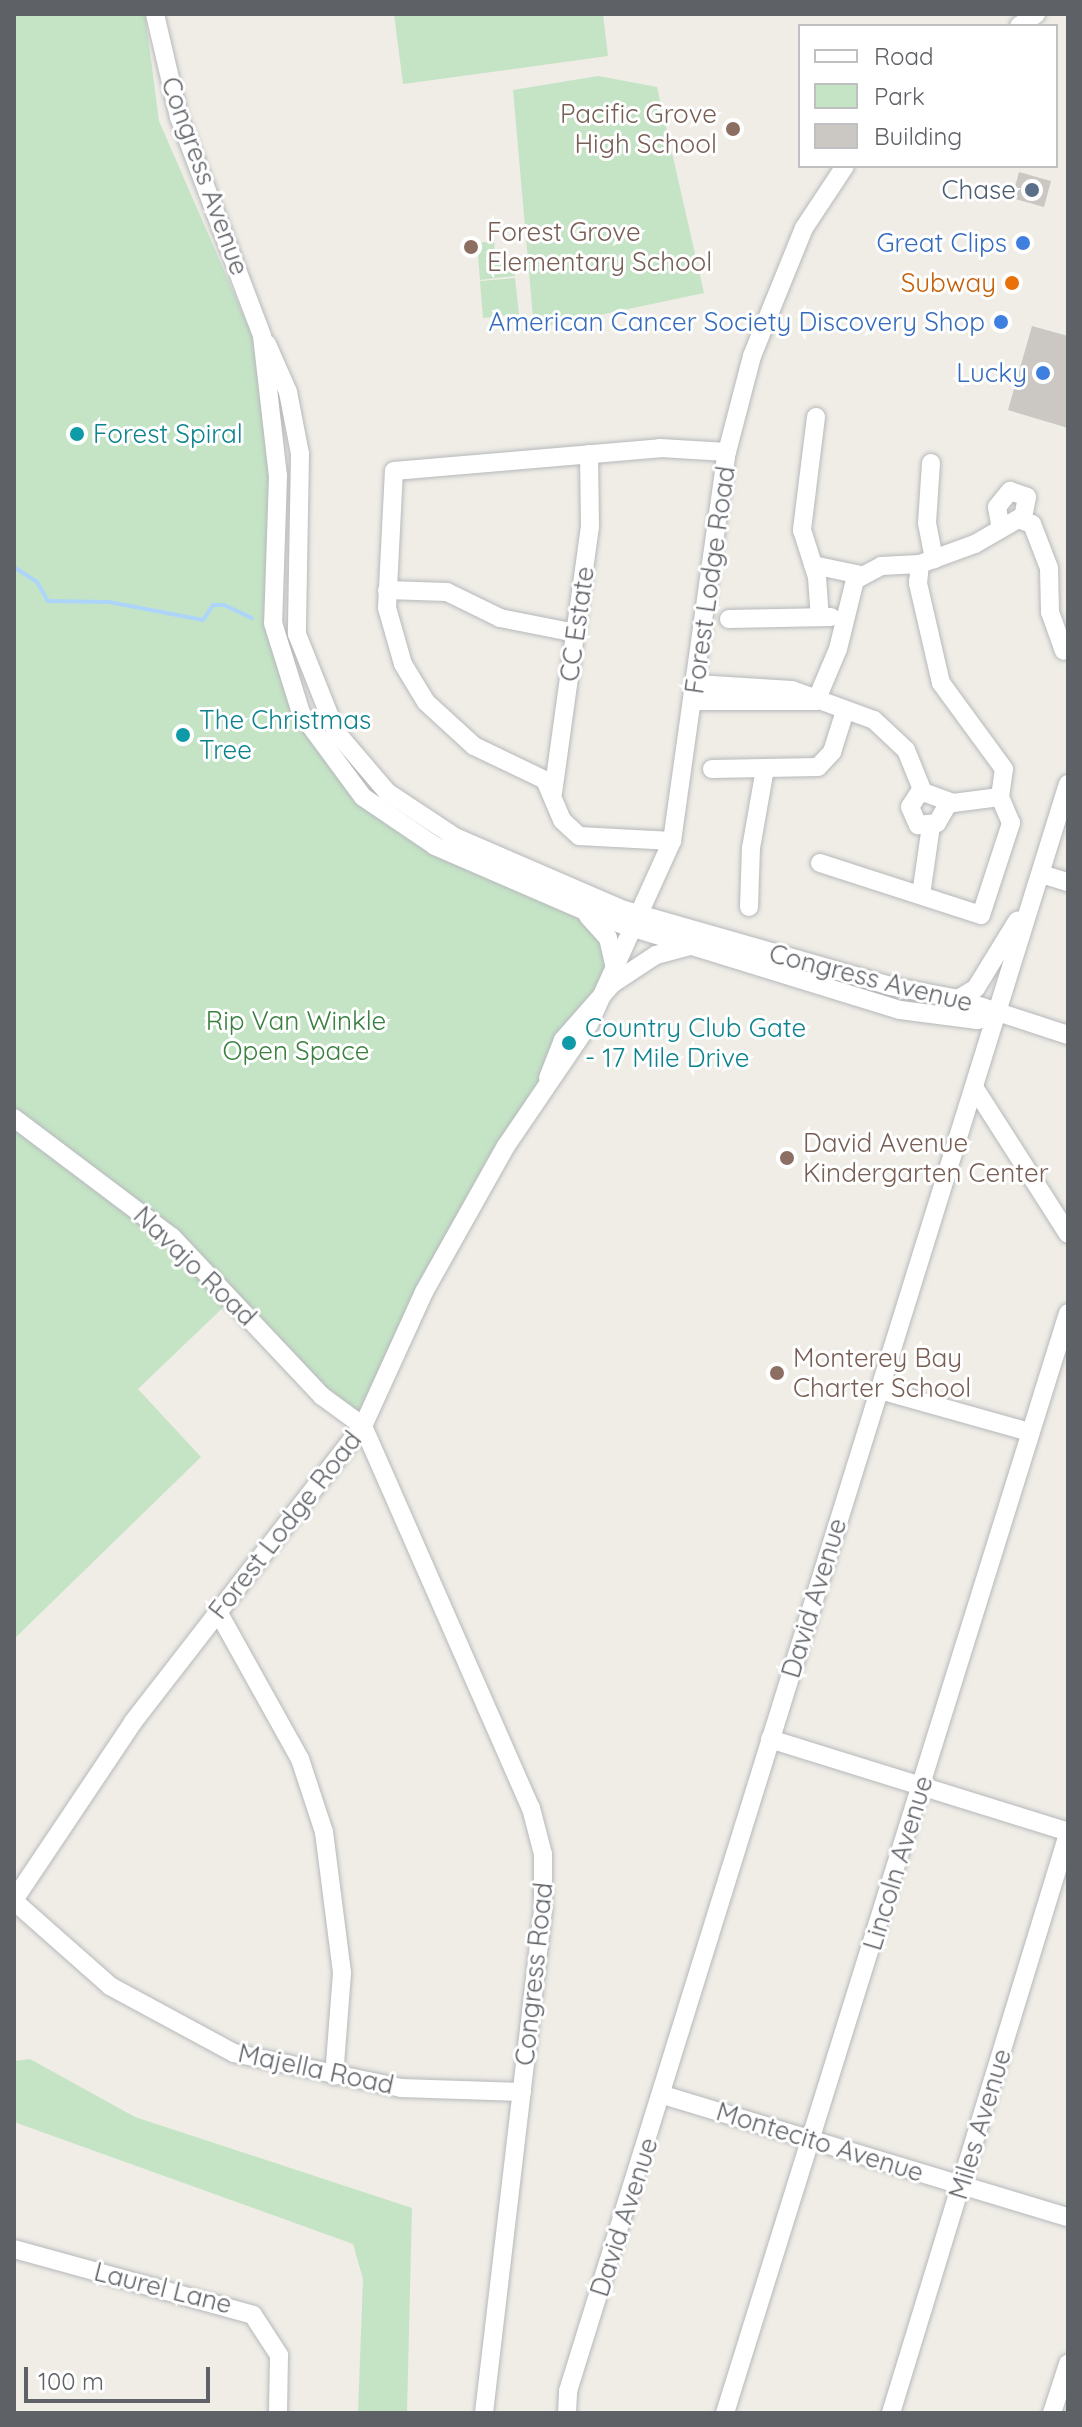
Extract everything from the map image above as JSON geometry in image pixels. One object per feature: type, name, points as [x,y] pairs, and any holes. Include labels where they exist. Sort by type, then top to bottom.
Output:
[{"type":"street","name":"Congress Avenue","points":[[155,14],[179,117],[262,336],[288,392],[300,454],[297,634],[336,732],[358,764],[416,815],[692,945],[900,1010],[977,1020],[998,1014]]},
{"type":"street","name":"Forest Lodge Road","points":[[14,1901],[217,1610],[363,1426],[424,1292],[545,1089],[576,1046],[672,841],[727,452],[775,295],[804,228],[844,168]]},
{"type":"street","name":"Congress Avenue","points":[[262,336],[278,476],[273,623],[309,726],[363,797],[435,846],[578,910],[635,920],[890,986],[958,999],[998,1014]]},
{"type":"street","points":[[816,417],[802,530],[813,565],[820,616]]},
{"type":"street","points":[[672,841],[579,836],[562,820],[553,793],[534,772],[474,746],[426,702],[395,644],[387,590],[394,471],[660,448],[727,452]]},
{"type":"street","name":"CC Estate","points":[[553,793],[590,526],[589,454]]},
{"type":"street","points":[[820,863],[981,915],[1011,823],[1000,797],[1002,763],[941,683],[918,583],[927,562],[931,463]]},
{"type":"street","points":[[1000,524],[997,507],[1010,491],[1027,497],[1023,518]]},
{"type":"street","points":[[816,701],[838,649],[849,587],[861,575],[890,564],[927,562],[975,544],[1000,524],[1023,518],[1032,524],[1049,568],[1050,612],[1064,651]]},
{"type":"street","points":[[813,565],[861,575]]},
{"type":"street","points":[[387,590],[447,592],[510,622],[576,633]]},
{"type":"street","points":[[729,619],[842,617]]},
{"type":"street","points":[[695,692],[792,690],[874,720],[899,741],[921,790],[948,802],[1000,797]]},
{"type":"street","points":[[712,769],[809,769],[826,762],[845,711]]},
{"type":"street","points":[[749,907],[751,848],[765,769]]},
{"type":"street","name":"David Avenue","points":[[567,2413],[568,2391],[663,2095],[770,1739],[1068,784]]},
{"type":"street","points":[[921,790],[910,812],[918,825],[931,826]]},
{"type":"street","points":[[921,895],[931,826],[948,802]]},
{"type":"street","points":[[1041,874],[1068,882]]},
{"type":"street","points":[[958,999],[976,988],[1033,899]]},
{"type":"street","points":[[578,910],[601,926],[614,964]]},
{"type":"street","points":[[596,1001],[643,962],[692,945]]},
{"type":"street","points":[[998,1014],[1068,1035]]},
{"type":"street","points":[[974,1087],[1068,1234]]},
{"type":"street","name":"Navajo Road","points":[[14,1118],[172,1237],[322,1396],[363,1426]]},
{"type":"street","name":"Lincoln Avenue","points":[[725,2413],[1068,1313]]},
{"type":"street","points":[[880,1390],[1029,1432]]},
{"type":"street","name":"Congress Road","points":[[363,1426],[537,1830],[543,1910],[484,2413]]},
{"type":"street","points":[[217,1610],[300,1759],[324,1832],[338,1902],[342,1973],[334,2076]]},
{"type":"street","points":[[770,1739],[1068,1833]]},
{"type":"street","name":"Miles Avenue","points":[[891,2413],[1068,1833]]},
{"type":"street","name":"Majella Road","points":[[14,1901],[110,1986],[179,2028],[234,2053],[401,2088],[522,2092]]},
{"type":"street","name":"Montecito Avenue","points":[[663,2095],[1068,2217]]},
{"type":"street","name":"Laurel Lane","points":[[14,2249],[253,2315],[279,2355],[278,2413]]},
{"type":"street","points":[[1052,2413],[1068,2364]]},
{"type":"green space","name":"Rip Van Winkle Open Space","points":[[14,14],[145,14],[159,121],[253,337],[262,374],[271,424],[272,603],[292,688],[372,805],[578,910],[614,964],[506,1146],[363,1426],[233,1298],[138,1389],[201,1457],[14,1639]]},
{"type":"green space","points":[[394,14],[603,14],[608,56],[403,84]]},
{"type":"green space","points":[[598,76],[657,87],[704,293],[534,329],[513,90]]},
{"type":"green space","points":[[494,241],[496,264],[514,263],[515,276],[480,280],[477,243]]},
{"type":"green space","points":[[515,278],[519,314],[483,318],[480,281]]},
{"type":"green space","points":[[30,2059],[135,2117],[412,2208],[407,2413],[358,2413],[363,2279],[353,2244],[14,2122],[14,2061]]},
{"type":"building","name":"Chase","points":[[1019,172],[1051,181],[1044,207],[1012,198]]},
{"type":"building","name":"Lucky","points":[[1032,326],[1068,336],[1068,428],[1008,410]]},
{"type":"waterway","points":[[14,567],[37,582],[48,601],[109,602],[203,620],[213,605],[224,605],[252,618]]},
{"type":"place","name":"Pacific Grove High School","points":[[733,129]]},
{"type":"place","name":"Chase","points":[[1032,190]]},
{"type":"place","name":"Great Clips","points":[[1023,243]]},
{"type":"place","name":"Forest Grove Elementary School","points":[[471,247]]},
{"type":"place","name":"Subway","points":[[1012,283]]},
{"type":"place","name":"American Cancer Society Discovery Shop","points":[[1001,322]]},
{"type":"place","name":"Lucky","points":[[1043,373]]},
{"type":"place","name":"Forest Spiral","points":[[77,434]]},
{"type":"place","name":"The Christmas Tree","points":[[183,735]]},
{"type":"place","name":"Country Club Gate - 17 Mile Drive","points":[[569,1043]]},
{"type":"place","name":"David Avenue Kindergarten Center","points":[[787,1158]]},
{"type":"place","name":"Monterey Bay Charter School","points":[[777,1373]]}]
